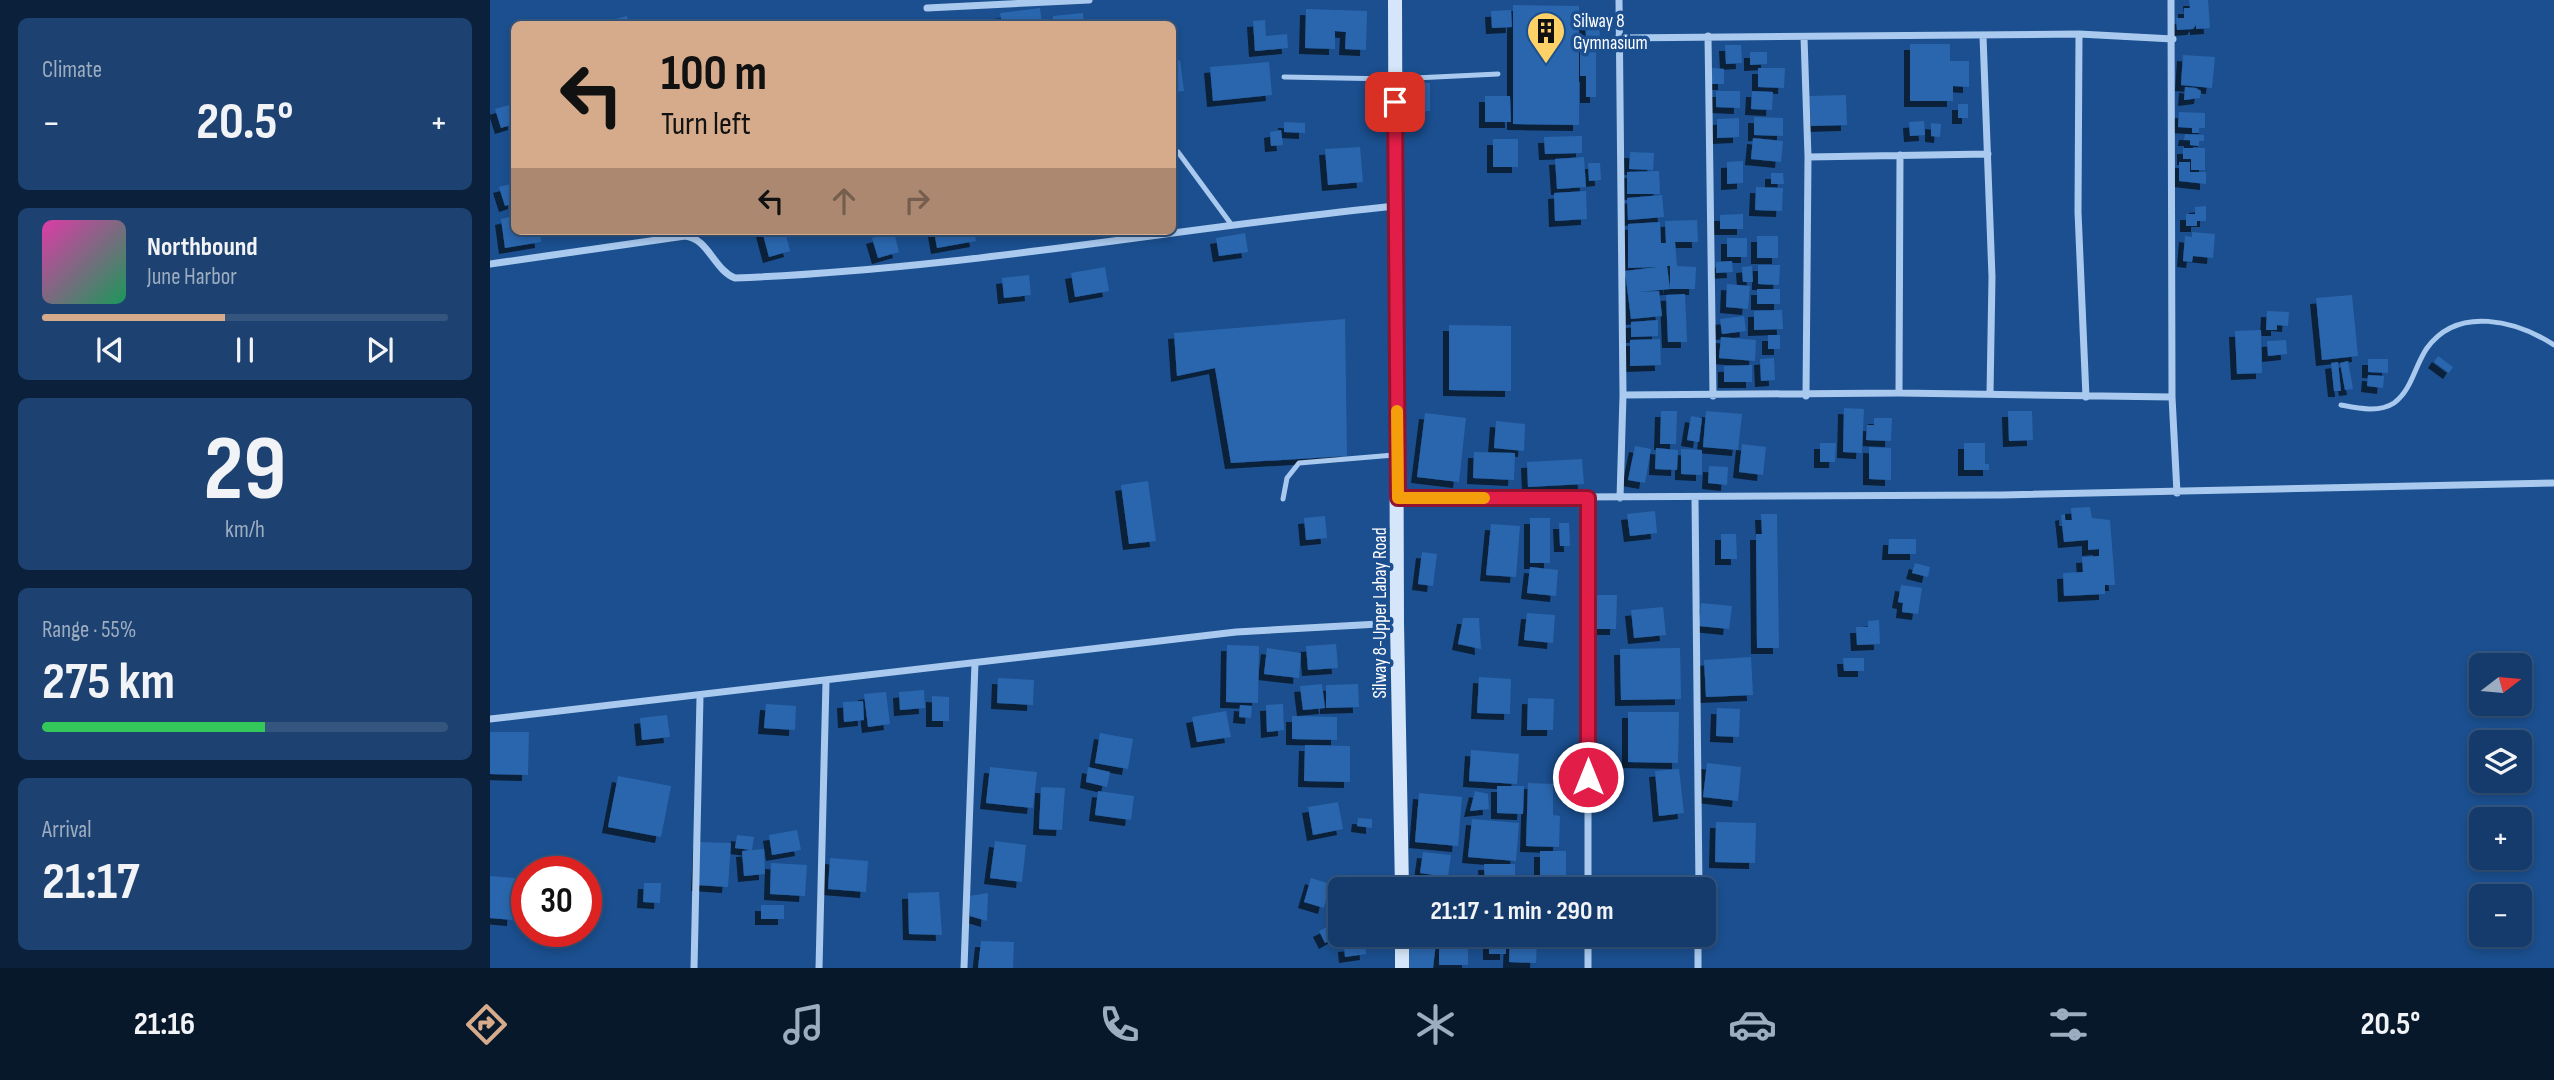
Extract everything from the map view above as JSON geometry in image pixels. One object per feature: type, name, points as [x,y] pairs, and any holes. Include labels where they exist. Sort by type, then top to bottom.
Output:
[{"type":"main road","name":"Silway 8-Upper Labay Road","points":[[1395,0],[1398,454],[1396,623],[1402,877]]},
{"type":"main road","points":[[1402,947],[1402,968]]},
{"type":"street","points":[[927,8],[1089,0]]},
{"type":"street","points":[[1619,0],[1623,395],[1620,498]]},
{"type":"street","points":[[2171,0],[2172,397],[2177,493]]},
{"type":"street","points":[[1618,38],[2079,34],[2173,39]]},
{"type":"street","points":[[2079,34],[2078,212],[2086,397]]},
{"type":"street","points":[[1708,36],[1713,396]]},
{"type":"street","points":[[1983,36],[1992,277],[1990,394]]},
{"type":"street","points":[[1804,37],[1808,157],[1806,396]]},
{"type":"street","points":[[1808,157],[1988,154]]},
{"type":"street","points":[[1899,393],[1900,155]]},
{"type":"street","points":[[1176,232],[1396,206]]},
{"type":"street","points":[[490,264],[685,236],[697,239],[727,274],[736,278],[836,274],[1007,255],[1152,235]]},
{"type":"street","points":[[1623,395],[1806,396],[1899,393],[2172,397]]},
{"type":"street","points":[[1398,498],[2177,493],[2554,483]]},
{"type":"street","points":[[1588,498],[1588,877]]},
{"type":"street","points":[[1695,498],[1699,877]]},
{"type":"street","points":[[490,719],[700,697],[1236,632],[1396,623]]},
{"type":"street","points":[[964,968],[975,663]]},
{"type":"street","points":[[819,968],[826,682]]},
{"type":"street","points":[[694,968],[700,697]]},
{"type":"street","points":[[1588,947],[1588,968]]},
{"type":"street","points":[[1698,947],[1698,968]]},
{"type":"lane","points":[[1284,77],[1394,79],[1498,74]]},
{"type":"lane","points":[[1178,152],[1231,224]]},
{"type":"lane","points":[[2341,405],[2380,409],[2393,403],[2409,383],[2427,348],[2444,330],[2459,325],[2485,320],[2515,326],[2554,345]]},
{"type":"lane","points":[[1283,499],[1287,478],[1299,463],[1398,454]]},
{"type":"building","points":[[2189,0],[2208,0],[2210,28],[2196,29],[2196,25],[2193,29],[2177,30],[2176,18],[2184,18],[2184,8],[2190,8]]},
{"type":"building","name":"Silway 8 Gymnasium","points":[[1513,5],[1579,6],[1579,125],[1513,124]]},
{"type":"building","points":[[1040,8],[1042,21],[1001,21],[1000,13]]},
{"type":"building","points":[[1306,9],[1367,11],[1366,50],[1345,49],[1346,32],[1335,31],[1335,49],[1305,48]]},
{"type":"building","points":[[1511,10],[1512,27],[1492,28],[1491,11]]},
{"type":"building","points":[[1083,13],[1084,21],[1053,21],[1053,16]]},
{"type":"building","points":[[1585,15],[1598,15],[1600,38],[1586,38]]},
{"type":"building","points":[[627,16],[628,21],[608,21]]},
{"type":"building","points":[[1265,20],[1266,36],[1287,34],[1288,48],[1255,51],[1253,21]]},
{"type":"building","points":[[1580,44],[1596,44],[1596,97],[1586,97],[1586,76],[1580,76]]},
{"type":"building","points":[[1910,44],[1950,44],[1950,61],[1969,61],[1969,87],[1953,86],[1953,101],[1910,101]]},
{"type":"building","points":[[1725,45],[1741,45],[1742,63],[1726,64]]},
{"type":"building","points":[[1750,52],[1767,52],[1767,64],[1750,65]]},
{"type":"building","points":[[2183,55],[2215,57],[2212,88],[2181,85]]},
{"type":"building","points":[[1176,60],[1180,60],[1184,91],[1176,92]]},
{"type":"building","points":[[1269,62],[1272,95],[1213,101],[1210,67]]},
{"type":"building","points":[[1712,68],[1724,69],[1724,84],[1712,84]]},
{"type":"building","points":[[1758,68],[1785,68],[1784,88],[1758,87]]},
{"type":"building","points":[[1412,82],[1430,83],[1430,111],[1404,112],[1404,102],[1413,101]]},
{"type":"building","points":[[2185,87],[2201,91],[2200,98],[2184,100]]},
{"type":"building","points":[[1716,91],[1740,91],[1740,108],[1716,107]]},
{"type":"building","points":[[1752,91],[1773,92],[1772,110],[1751,109]]},
{"type":"building","points":[[1846,95],[1847,125],[1811,126],[1809,96]]},
{"type":"building","points":[[1485,96],[1510,96],[1511,122],[1485,122]]},
{"type":"building","points":[[1958,104],[1968,104],[1968,118],[1958,118]]},
{"type":"building","points":[[511,105],[511,125],[501,128],[495,109]]},
{"type":"building","points":[[2179,112],[2205,113],[2205,128],[2199,128],[2199,133],[2192,133],[2192,128],[2178,127]]},
{"type":"building","points":[[1754,117],[1783,118],[1783,136],[1754,135]]},
{"type":"building","points":[[1739,118],[1739,137],[1717,138],[1717,119]]},
{"type":"building","points":[[1924,121],[1925,135],[1910,136],[1909,122]]},
{"type":"building","points":[[1284,122],[1305,123],[1305,133],[1284,132]]},
{"type":"building","points":[[1931,123],[1941,124],[1940,137],[1931,136]]},
{"type":"building","points":[[1281,130],[1283,145],[1271,146],[1270,132]]},
{"type":"building","points":[[2185,134],[2204,135],[2204,141],[2199,141],[2199,146],[2190,145],[2190,140],[2184,140]]},
{"type":"building","points":[[1582,136],[1582,153],[1545,154],[1544,137]]},
{"type":"building","points":[[1753,138],[1783,141],[1781,162],[1751,159]]},
{"type":"building","points":[[1493,139],[1518,139],[1518,167],[1493,167]]},
{"type":"building","points":[[1360,147],[1363,182],[1328,185],[1325,149]]},
{"type":"building","points":[[2183,148],[2205,148],[2205,170],[2191,170],[2191,159],[2183,159]]},
{"type":"building","points":[[1630,152],[1654,153],[1653,170],[1629,169]]},
{"type":"building","points":[[1584,157],[1586,187],[1557,189],[1555,159]]},
{"type":"building","points":[[1743,161],[1743,183],[1727,184],[1727,162]]},
{"type":"building","points":[[2179,162],[2190,162],[2190,172],[2206,172],[2206,184],[2179,181]]},
{"type":"building","points":[[1588,163],[1600,163],[1601,180],[1589,181]]},
{"type":"building","points":[[1659,171],[1660,194],[1627,194],[1627,172]]},
{"type":"building","points":[[1771,173],[1783,173],[1784,184],[1771,184]]},
{"type":"building","points":[[511,184],[511,204],[505,206],[499,187]]},
{"type":"building","points":[[1756,187],[1783,188],[1782,211],[1755,210]]},
{"type":"building","points":[[1586,191],[1587,219],[1555,221],[1554,193]]},
{"type":"building","points":[[1662,195],[1664,217],[1628,220],[1627,198]]},
{"type":"building","points":[[2206,206],[2206,221],[2197,221],[2197,226],[2186,226],[2186,214],[2195,214],[2195,207]]},
{"type":"building","points":[[1743,214],[1743,229],[1720,229],[1720,215]]},
{"type":"building","points":[[511,217],[511,235],[540,235],[541,242],[505,248],[501,219]]},
{"type":"building","points":[[1697,220],[1698,242],[1675,242],[1677,266],[1696,267],[1695,289],[1638,292],[1659,291],[1662,316],[1631,319],[1625,271],[1657,267],[1628,268],[1628,224],[1660,222],[1661,243],[1666,243],[1665,221]],"holes":[[[1667,266],[1670,266],[1670,289]]]},
{"type":"building","points":[[2192,232],[2215,234],[2213,258],[2193,256],[2192,262],[2183,261],[2185,236],[2192,237]]},
{"type":"building","points":[[1245,233],[1248,252],[1219,256],[1216,238]]},
{"type":"building","points":[[763,235],[786,235],[790,251],[769,257]]},
{"type":"building","points":[[895,235],[899,252],[878,258],[872,238]]},
{"type":"building","points":[[935,235],[975,235],[976,241],[937,248]]},
{"type":"building","points":[[1757,236],[1778,236],[1778,258],[1757,258]]},
{"type":"building","points":[[1727,238],[1747,238],[1747,257],[1727,257]]},
{"type":"building","points":[[1732,261],[1733,272],[1716,273],[1716,262]]},
{"type":"building","points":[[1758,265],[1780,265],[1779,285],[1758,284]]},
{"type":"building","points":[[1752,266],[1753,282],[1743,282],[1742,267]]},
{"type":"building","points":[[1105,267],[1109,291],[1075,297],[1071,273]]},
{"type":"building","points":[[1029,275],[1031,295],[1004,298],[1002,278]]},
{"type":"building","points":[[1727,284],[1750,286],[1748,309],[1726,307]]},
{"type":"building","points":[[1757,289],[1780,289],[1780,304],[1757,304]]},
{"type":"building","points":[[1685,294],[1687,342],[1668,342],[1666,295]]},
{"type":"building","points":[[2352,295],[2358,356],[2322,360],[2316,298]]},
{"type":"building","points":[[1782,310],[1783,329],[1754,330],[1754,311]]},
{"type":"building","points":[[2267,311],[2289,312],[2288,326],[2277,325],[2277,330],[2266,330]]},
{"type":"building","points":[[1744,316],[1746,331],[1722,334],[1720,319]]},
{"type":"building","points":[[1345,319],[1347,456],[1231,463],[1215,368],[1177,376],[1174,333]]},
{"type":"building","points":[[1658,320],[1658,336],[1631,337],[1631,322]]},
{"type":"building","points":[[1449,325],[1511,326],[1511,391],[1449,390]]},
{"type":"building","points":[[2261,330],[2262,373],[2237,374],[2235,331]]},
{"type":"building","points":[[1768,335],[1780,335],[1780,349],[1768,349]]},
{"type":"building","points":[[1721,337],[1756,340],[1755,361],[1719,358]]},
{"type":"building","points":[[1660,339],[1661,365],[1630,366],[1630,340]]},
{"type":"building","points":[[2286,340],[2287,354],[2268,356],[2267,341]]},
{"type":"building","points":[[2438,356],[2453,367],[2449,373],[2434,362]]},
{"type":"building","points":[[1774,358],[1775,380],[1761,381],[1760,359]]},
{"type":"building","points":[[2368,359],[2388,359],[2388,373],[2368,372]]},
{"type":"building","points":[[2348,361],[2353,389],[2345,390],[2340,363]]},
{"type":"building","points":[[2338,362],[2341,391],[2334,391],[2331,363]]},
{"type":"building","points":[[1752,365],[1752,382],[1724,382],[1724,366]]},
{"type":"building","points":[[2368,375],[2384,376],[2383,388],[2367,386]]},
{"type":"building","points":[[1844,408],[1864,409],[1862,453],[1843,452]]},
{"type":"building","points":[[1661,411],[1677,411],[1676,444],[1660,444]]},
{"type":"building","points":[[1706,411],[1742,414],[1738,450],[1703,447]]},
{"type":"building","points":[[2008,411],[2032,411],[2033,440],[2009,441]]},
{"type":"building","points":[[1425,413],[1466,418],[1459,482],[1417,477]]},
{"type":"building","points":[[1691,416],[1702,418],[1699,442],[1687,440]]},
{"type":"building","points":[[1874,418],[1892,418],[1891,441],[1866,440],[1867,425],[1874,425]]},
{"type":"building","points":[[1496,421],[1525,424],[1524,451],[1494,448]]},
{"type":"building","points":[[1820,443],[1836,443],[1835,462],[1820,462]]},
{"type":"building","points":[[1964,443],[1985,443],[1985,464],[1989,464],[1989,470],[1964,470]]},
{"type":"building","points":[[1742,444],[1766,447],[1763,475],[1739,472]]},
{"type":"building","points":[[1635,446],[1651,449],[1645,483],[1628,480]]},
{"type":"building","points":[[1869,447],[1891,448],[1891,480],[1869,479]]},
{"type":"building","points":[[1656,448],[1678,450],[1677,470],[1655,469]]},
{"type":"building","points":[[1681,449],[1702,450],[1702,475],[1681,474]]},
{"type":"building","points":[[1474,452],[1515,453],[1514,480],[1473,478]]},
{"type":"building","points":[[1582,459],[1584,484],[1528,487],[1527,462]]},
{"type":"building","points":[[1709,466],[1728,467],[1727,485],[1708,483]]},
{"type":"building","points":[[1148,481],[1156,541],[1129,544],[1121,485]]},
{"type":"building","points":[[2090,507],[2092,518],[2110,520],[2115,585],[2105,585],[2105,594],[2064,596],[2063,573],[2083,572],[2082,557],[2099,556],[2099,549],[2088,550],[2088,540],[2064,542],[2061,515],[2065,514],[2065,520],[2072,520],[2071,508]]},
{"type":"building","points":[[1655,511],[1657,533],[1630,536],[1627,514]]},
{"type":"building","points":[[1761,514],[1777,514],[1779,648],[1757,648],[1756,534],[1762,534]]},
{"type":"building","points":[[1325,516],[1327,538],[1306,540],[1304,518]]},
{"type":"building","points":[[1530,518],[1550,518],[1550,563],[1530,563]]},
{"type":"building","points":[[1559,523],[1569,523],[1570,546],[1560,546]]},
{"type":"building","points":[[1491,524],[1520,526],[1516,577],[1486,575]]},
{"type":"building","points":[[1721,534],[1736,534],[1737,559],[1721,559]]},
{"type":"building","points":[[1889,539],[1916,539],[1916,554],[1888,554]]},
{"type":"building","points":[[1422,552],[1437,554],[1433,586],[1418,584]]},
{"type":"building","points":[[1915,563],[1930,567],[1928,577],[1912,573]]},
{"type":"building","points":[[1530,567],[1558,570],[1556,596],[1527,593]]},
{"type":"building","points":[[1901,585],[1922,588],[1918,614],[1902,612],[1903,603],[1898,602]]},
{"type":"building","points":[[1597,595],[1617,595],[1616,629],[1597,629]]},
{"type":"building","points":[[1701,603],[1732,606],[1729,629],[1699,626]]},
{"type":"building","points":[[1663,607],[1666,635],[1634,638],[1631,610]]},
{"type":"building","points":[[1527,613],[1555,615],[1553,643],[1524,640]]},
{"type":"building","points":[[1463,618],[1479,618],[1481,649],[1458,644]]},
{"type":"building","points":[[1879,620],[1880,644],[1857,645],[1856,627],[1868,627],[1868,621]]},
{"type":"building","points":[[1336,644],[1338,668],[1308,670],[1306,646]]},
{"type":"building","points":[[1227,645],[1259,646],[1258,703],[1226,702]]},
{"type":"building","points":[[1267,648],[1301,653],[1299,678],[1264,674]]},
{"type":"building","points":[[1680,648],[1681,699],[1621,700],[1620,649]]},
{"type":"building","points":[[1751,657],[1753,695],[1706,697],[1704,660]]},
{"type":"building","points":[[1843,658],[1864,658],[1864,671],[1844,671]]},
{"type":"building","points":[[1479,677],[1511,679],[1510,714],[1477,713]]},
{"type":"building","points":[[998,678],[1034,680],[1033,705],[997,703]]},
{"type":"building","points":[[1322,684],[1325,708],[1303,710],[1300,686]]},
{"type":"building","points":[[1358,684],[1359,707],[1326,708],[1326,685]]},
{"type":"building","points":[[924,690],[925,708],[900,710],[899,692]]},
{"type":"building","points":[[886,692],[890,724],[868,727],[864,694]]},
{"type":"building","points":[[932,696],[949,697],[949,721],[932,721]]},
{"type":"building","points":[[1528,698],[1554,699],[1553,730],[1527,730]]},
{"type":"building","points":[[863,701],[864,720],[844,722],[843,702]]},
{"type":"building","points":[[766,704],[796,706],[795,730],[764,728]]},
{"type":"building","points":[[1283,704],[1284,730],[1267,732],[1266,705]]},
{"type":"building","points":[[1240,705],[1252,706],[1251,718],[1239,717]]},
{"type":"building","points":[[1717,708],[1740,709],[1739,737],[1716,736]]},
{"type":"building","points":[[1226,711],[1231,737],[1197,742],[1192,717]]},
{"type":"building","points":[[1628,712],[1679,712],[1678,763],[1628,762]]},
{"type":"building","points":[[667,715],[670,737],[642,740],[640,718]]},
{"type":"building","points":[[1292,716],[1337,717],[1337,740],[1292,739]]},
{"type":"building","points":[[490,732],[529,732],[528,775],[490,774]]},
{"type":"building","points":[[1100,733],[1133,739],[1128,769],[1095,763]]},
{"type":"building","points":[[1305,745],[1350,746],[1350,782],[1304,781]]},
{"type":"building","points":[[1471,750],[1519,754],[1517,784],[1469,781]]},
{"type":"building","points":[[1707,763],[1741,767],[1738,801],[1703,797]]},
{"type":"building","points":[[990,767],[1037,772],[1033,808],[986,803]]},
{"type":"building","points":[[1088,767],[1110,772],[1107,787],[1086,782]]},
{"type":"building","points":[[1679,769],[1684,813],[1659,816],[1655,771]]},
{"type":"building","points":[[618,776],[671,786],[661,837],[608,827]]},
{"type":"building","points":[[1528,783],[1553,784],[1553,815],[1560,816],[1559,847],[1526,846]]},
{"type":"building","points":[[1497,786],[1524,786],[1523,814],[1497,813]]},
{"type":"building","points":[[1041,787],[1065,788],[1062,830],[1039,829]]},
{"type":"building","points":[[1098,791],[1134,796],[1131,820],[1095,815]]},
{"type":"building","points":[[1475,791],[1488,794],[1489,809],[1470,811]]},
{"type":"building","points":[[1419,793],[1462,797],[1458,846],[1415,842]]},
{"type":"building","points":[[1338,802],[1343,829],[1313,835],[1308,807]]},
{"type":"building","points":[[1358,818],[1372,819],[1372,828],[1357,826]]},
{"type":"building","points":[[1472,819],[1519,823],[1516,861],[1468,857]]},
{"type":"building","points":[[1716,822],[1756,823],[1755,863],[1715,862]]},
{"type":"building","points":[[797,830],[801,850],[772,855],[769,835]]},
{"type":"building","points":[[737,835],[754,837],[752,850],[735,848]]},
{"type":"building","points":[[995,841],[1026,845],[1022,882],[990,878]]},
{"type":"building","points":[[699,842],[731,843],[728,887],[697,885]]},
{"type":"building","points":[[764,849],[765,874],[744,876],[742,851]]},
{"type":"building","points":[[1540,851],[1566,851],[1566,877],[1540,877]]},
{"type":"building","points":[[1423,852],[1451,855],[1448,877],[1420,873]]},
{"type":"building","points":[[830,858],[868,861],[866,892],[828,889]]},
{"type":"building","points":[[771,863],[807,865],[805,896],[770,894]]},
{"type":"building","points":[[1484,864],[1515,864],[1515,877],[1485,877]]},
{"type":"building","points":[[490,876],[511,878],[511,920],[490,918]]},
{"type":"building","points":[[1311,878],[1328,883],[1324,908],[1304,902]]},
{"type":"building","points":[[644,883],[661,883],[660,903],[643,902]]},
{"type":"building","points":[[939,892],[942,935],[909,934],[908,893]]},
{"type":"building","points":[[988,893],[987,921],[970,916],[969,896]]},
{"type":"building","points":[[761,905],[784,905],[784,919],[761,919]]},
{"type":"building","points":[[1328,926],[1328,941],[1325,943],[1319,931]]},
{"type":"building","points":[[981,941],[1014,942],[1013,968],[978,968]]},
{"type":"building","points":[[1344,947],[1365,947],[1366,954],[1345,957]]},
{"type":"building","points":[[1409,947],[1435,947],[1433,968],[1406,968]]},
{"type":"building","points":[[1439,947],[1468,947],[1468,965],[1439,965]]},
{"type":"building","points":[[1489,947],[1506,947],[1506,954],[1489,954]]},
{"type":"building","points":[[1510,947],[1537,947],[1536,963],[1509,962]]},
{"type":"slow traffic","points":[[1397,411],[1398,498],[1484,498]]},
{"type":"place","name":"Silway 8 Gymnasium","points":[[1546,65]]},
{"type":"route","points":[[1395,102],[1398,498],[1588,498],[1588,777]]}]
